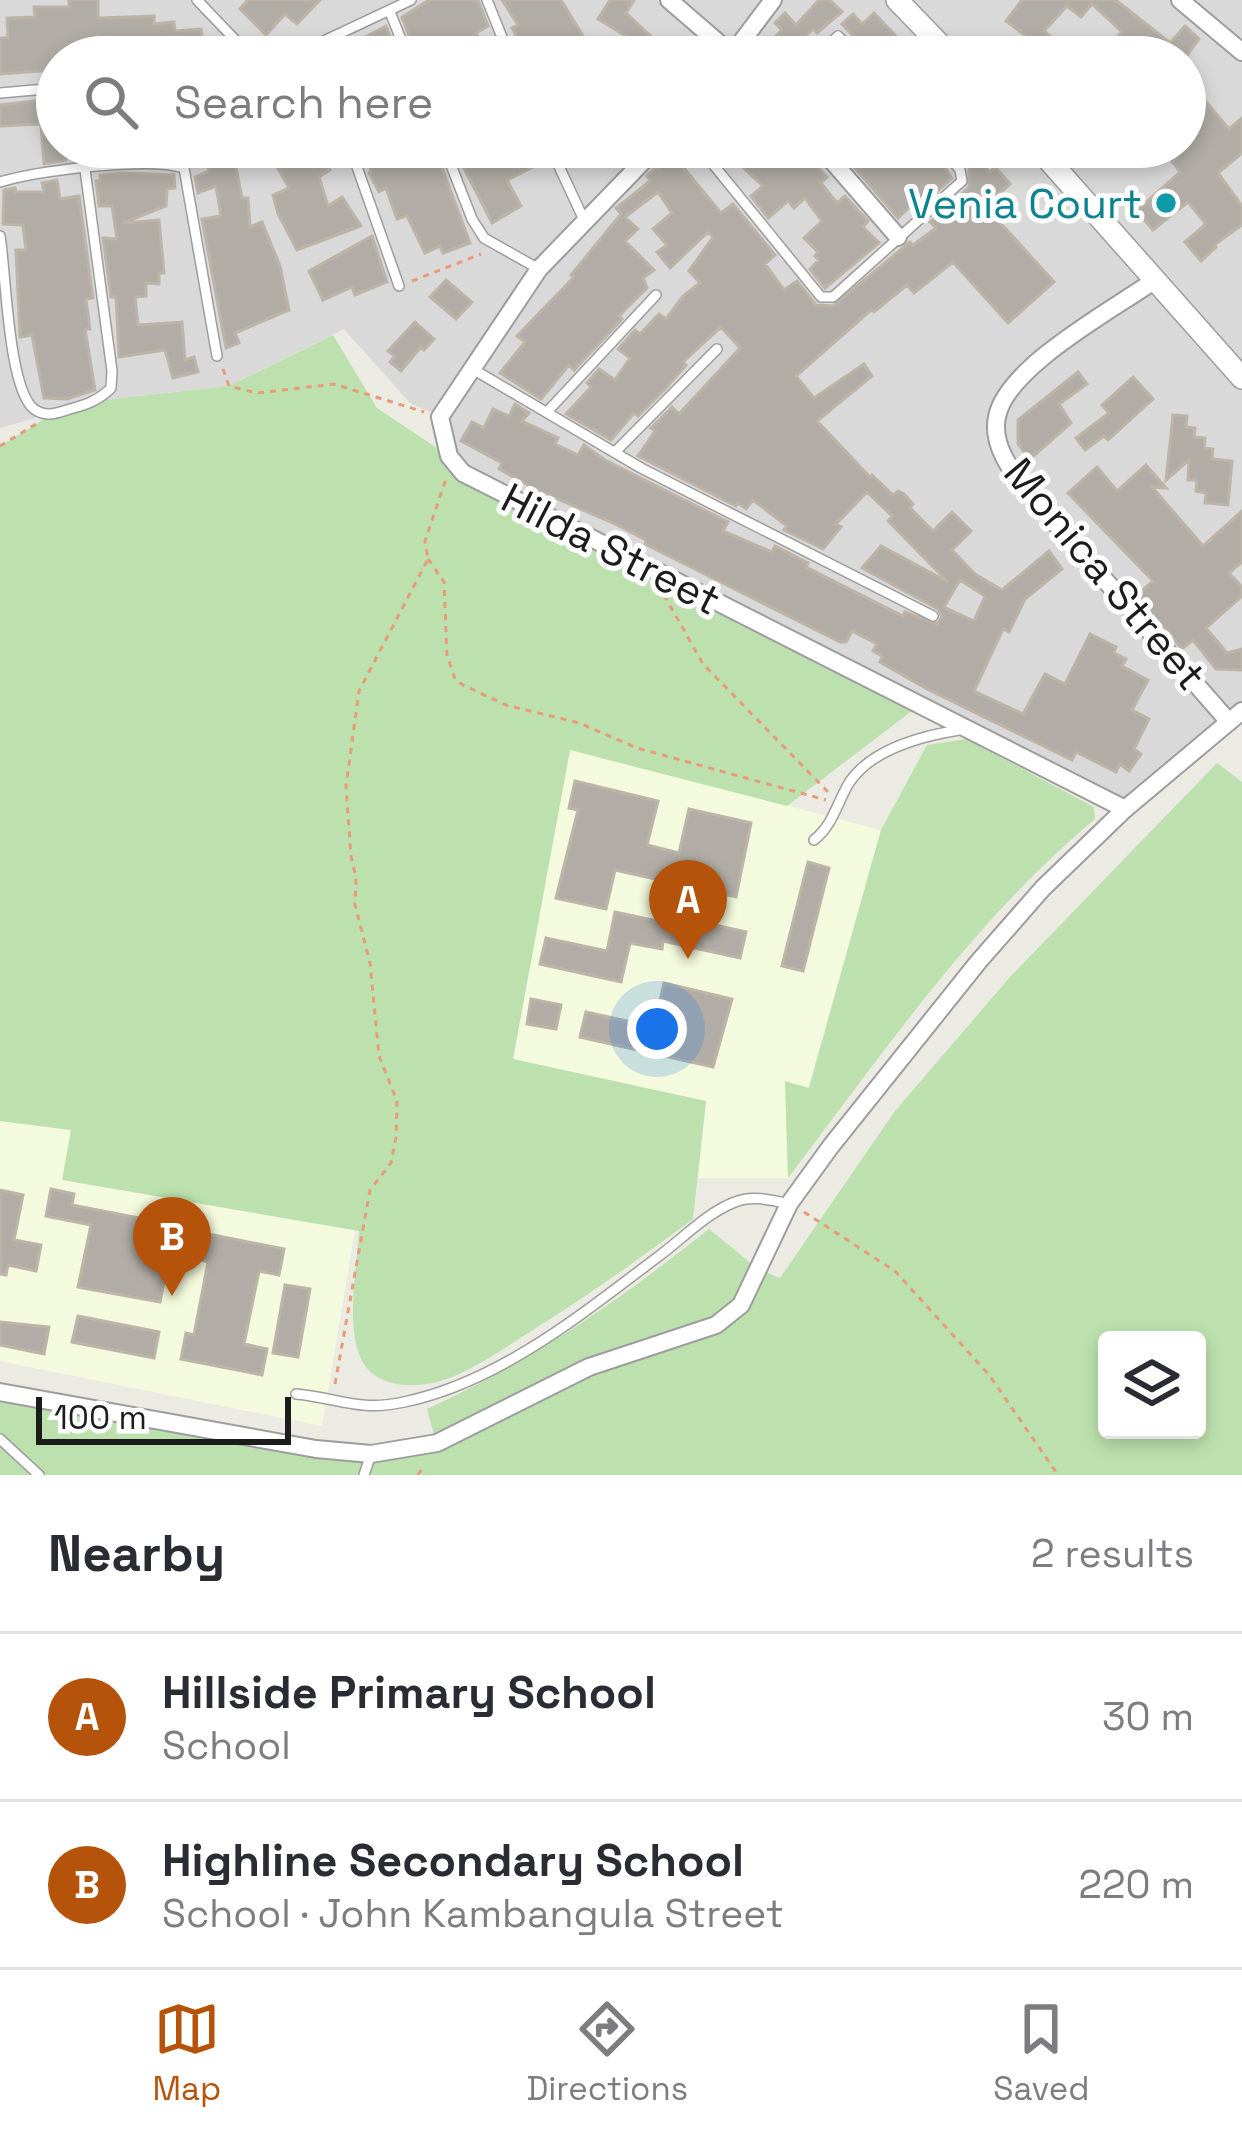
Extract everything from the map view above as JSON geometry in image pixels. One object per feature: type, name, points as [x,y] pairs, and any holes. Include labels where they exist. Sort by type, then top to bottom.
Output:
[{"type":"street","points":[[669,0],[710,36]]},
{"type":"street","points":[[747,36],[772,0]]},
{"type":"street","points":[[897,0],[932,36]]},
{"type":"street","points":[[1180,0],[1241,49]]},
{"type":"street","points":[[449,456],[440,417],[471,368],[539,269],[636,168]]},
{"type":"street","points":[[838,168],[898,237]]},
{"type":"street","points":[[1056,168],[1242,378]]},
{"type":"street","name":"Monica Street","points":[[1155,280],[1039,362],[1008,390],[996,418],[998,440],[1008,466],[1028,492],[1235,717]]},
{"type":"street","name":"Hilda Street","points":[[449,456],[463,473],[645,568],[1125,808]]},
{"type":"street","points":[[0,1391],[316,1449],[371,1454],[436,1443],[589,1367],[716,1325],[741,1305],[789,1204],[979,961],[1042,888],[1125,808],[1235,717]]},
{"type":"lane","points":[[197,0],[231,36]]},
{"type":"lane","points":[[343,36],[411,0]]},
{"type":"lane","points":[[487,0],[502,36]]},
{"type":"lane","points":[[390,12],[400,36]]},
{"type":"lane","points":[[0,93],[36,90]]},
{"type":"lane","points":[[0,182],[108,168]]},
{"type":"lane","points":[[184,168],[218,356]]},
{"type":"lane","points":[[357,168],[399,286]]},
{"type":"lane","points":[[452,168],[472,219],[497,248],[539,269]]},
{"type":"lane","points":[[560,168],[584,220]]},
{"type":"lane","points":[[716,168],[821,297],[833,297],[962,181],[958,168]]},
{"type":"lane","points":[[0,236],[18,380],[29,405],[53,414],[95,401],[111,388],[112,371],[83,170]]},
{"type":"lane","points":[[547,412],[656,296]]},
{"type":"lane","points":[[617,450],[717,349]]},
{"type":"lane","points":[[471,368],[671,484],[933,616]]},
{"type":"lane","points":[[814,840],[826,831],[851,779],[882,755],[922,736],[971,728]]},
{"type":"lane","points":[[296,1394],[333,1398],[352,1407],[377,1407],[452,1388],[523,1351],[583,1312],[732,1203],[764,1199],[789,1204]]},
{"type":"lane","points":[[0,1438],[39,1475]]},
{"type":"lane","points":[[364,1475],[371,1454]]},
{"type":"path","points":[[399,286],[497,248]]},
{"type":"path","points":[[218,356],[229,386],[257,393],[334,384],[440,417]]},
{"type":"path","points":[[0,446],[53,414]]},
{"type":"path","points":[[449,456],[445,487],[425,541],[428,559],[444,581],[447,655],[455,679],[506,705],[579,723],[637,748],[839,804]]},
{"type":"path","points":[[333,1398],[359,1231],[370,1190],[391,1162],[397,1101],[379,1056],[370,963],[355,905],[346,786],[359,691],[428,559]]},
{"type":"path","points":[[645,568],[677,613],[704,664],[839,804]]},
{"type":"path","points":[[789,1204],[895,1271],[991,1376],[1058,1475]]},
{"type":"shaded area","points":[[0,0],[1242,0],[1242,711],[1125,809],[466,471],[452,455],[443,418],[410,403],[344,329],[229,386],[95,401],[0,428]]},
{"type":"shaded area","points":[[570,749],[881,830],[808,1088],[785,1082],[788,1178],[698,1178],[706,1102],[513,1059]]},
{"type":"shaded area","points":[[0,1121],[71,1130],[63,1180],[355,1230],[322,1426],[0,1361]]},
{"type":"green space","points":[[333,335],[377,408],[449,456],[463,473],[921,704],[787,806],[570,750],[513,1059],[706,1101],[693,1219],[496,1354],[454,1376],[424,1384],[382,1379],[366,1367],[359,1354],[353,1302],[359,1231],[62,1180],[71,1130],[0,1121],[0,446],[53,414],[95,401],[229,386]]},
{"type":"green space","points":[[966,739],[1094,807],[1095,819],[970,944],[788,1178],[785,1081],[809,1088],[881,830],[927,745]]},
{"type":"green space","points":[[1217,763],[1242,782],[1242,1475],[0,1475],[0,1392],[316,1449],[436,1442],[427,1409],[574,1328],[709,1229],[758,1269],[780,1278],[895,1111],[1010,977]]},
{"type":"building","points":[[69,0],[98,0],[98,18],[154,16],[154,24],[174,22],[175,31],[201,29],[202,36],[36,36],[36,71],[0,74],[0,38],[8,38],[7,18],[35,17],[34,7],[69,7]]},
{"type":"building","points":[[248,0],[320,0],[297,24],[285,14],[266,35],[240,9]]},
{"type":"building","points":[[429,0],[478,0],[488,26],[478,36],[409,36],[402,17]]},
{"type":"building","points":[[502,0],[561,0],[583,36],[517,36],[512,28],[518,25]]},
{"type":"building","points":[[610,0],[634,0],[626,13],[650,36],[626,36],[598,19]]},
{"type":"building","points":[[819,0],[830,0],[842,12],[817,33],[813,29],[806,36],[776,36],[782,30],[775,23],[785,13],[796,25]]},
{"type":"building","points":[[1022,0],[1116,0],[1161,36],[1118,36],[1122,32],[1092,4],[1081,17],[1067,6],[1044,31],[1050,36],[1026,36],[1006,21]]},
{"type":"building","points":[[874,13],[896,36],[854,36],[842,24],[853,14],[862,24]]},
{"type":"building","points":[[386,26],[390,36],[367,36]]},
{"type":"building","points":[[1185,26],[1196,36],[1176,36]]},
{"type":"building","points":[[36,101],[36,124],[0,126],[0,105]]},
{"type":"building","points":[[1206,102],[1229,129],[1242,118],[1242,153],[1218,173],[1242,206],[1242,225],[1201,261],[1185,242],[1206,224],[1188,202],[1153,230],[1136,211],[1180,172],[1177,168],[1206,168]]},
{"type":"building","points":[[208,168],[236,168],[242,198],[248,198],[250,227],[262,222],[280,266],[289,310],[235,333],[239,343],[226,348],[202,219],[221,216],[216,186],[198,193],[195,177],[210,171]]},
{"type":"building","points":[[278,168],[329,168],[319,177],[328,206],[342,197],[361,226],[297,250],[273,195],[289,188]]},
{"type":"building","points":[[442,168],[470,243],[443,253],[440,246],[425,253],[407,216],[397,219],[386,188],[379,192],[371,170]]},
{"type":"building","points":[[464,168],[531,168],[507,180],[521,206],[492,223]]},
{"type":"building","points":[[655,168],[684,168],[721,213],[733,204],[775,255],[765,264],[784,290],[797,281],[816,305],[833,306],[910,242],[913,245],[936,228],[930,222],[969,187],[969,168],[990,172],[996,168],[1010,184],[986,207],[1054,282],[1008,323],[953,262],[914,293],[907,285],[871,310],[796,376],[814,398],[864,364],[872,376],[817,421],[870,477],[893,495],[904,494],[913,504],[910,508],[933,531],[952,512],[971,531],[952,550],[975,574],[1002,590],[1049,551],[1062,569],[1025,599],[1009,632],[1003,629],[974,691],[1023,714],[1045,674],[1065,684],[1090,634],[1116,647],[1114,653],[1126,659],[1122,666],[1148,680],[1132,710],[1149,719],[1134,749],[1141,754],[1129,771],[1120,764],[1116,772],[1076,752],[1072,760],[927,689],[880,662],[882,656],[873,651],[877,644],[852,631],[846,642],[840,642],[645,544],[646,540],[615,524],[535,489],[499,469],[502,463],[461,441],[472,422],[484,428],[493,409],[509,416],[515,404],[529,413],[522,421],[558,438],[555,444],[578,455],[584,445],[728,522],[723,531],[772,552],[775,546],[903,616],[905,612],[937,624],[942,617],[938,609],[862,568],[881,546],[948,582],[888,521],[892,516],[867,492],[836,524],[841,527],[823,549],[784,530],[787,526],[753,500],[746,509],[736,506],[638,456],[655,431],[651,428],[672,407],[679,414],[740,348],[721,327],[611,440],[566,414],[591,387],[587,383],[599,369],[615,380],[630,358],[618,349],[635,330],[640,334],[659,314],[666,319],[700,283],[689,271],[713,237],[708,232],[670,268],[657,252],[667,245],[653,229],[672,213],[658,192],[625,217],[638,229],[625,241],[654,270],[643,278],[647,288],[619,316],[622,319],[574,370],[569,365],[541,399],[500,373],[525,342],[517,336],[574,277],[571,275],[621,214],[616,208],[650,181],[647,176]],"holes":[[[960,580],[985,596],[974,621],[944,607]]]},
{"type":"building","points":[[744,168],[818,168],[827,177],[821,183],[837,203],[845,196],[868,221],[863,227],[879,243],[825,288],[810,269],[819,260],[818,252],[804,238],[822,221],[805,198],[794,208],[788,201],[768,218],[751,196],[763,186]]},
{"type":"building","points":[[855,168],[945,168],[952,178],[919,208],[915,202],[898,218]]},
{"type":"building","points":[[100,175],[174,175],[175,188],[167,189],[166,206],[123,223],[159,220],[164,273],[159,273],[159,284],[146,283],[146,296],[135,297],[138,325],[182,322],[185,360],[194,357],[198,372],[173,378],[165,350],[119,357],[116,297],[111,297],[103,238],[117,239],[112,206],[99,206],[96,181]]},
{"type":"building","points":[[57,180],[60,199],[79,196],[93,298],[86,299],[90,329],[85,329],[95,390],[67,399],[44,398],[32,335],[20,337],[16,250],[26,250],[23,225],[3,224],[4,190],[44,192],[42,183]]},
{"type":"building","points":[[372,236],[387,282],[355,295],[352,287],[323,300],[309,271]]},
{"type":"building","points":[[446,280],[472,302],[456,319],[430,297]]},
{"type":"building","points":[[415,322],[434,339],[401,371],[390,362],[395,356],[388,351]]},
{"type":"building","points":[[1078,372],[1087,384],[1059,404],[1071,423],[1030,459],[1018,444],[1018,420]]},
{"type":"building","points":[[1133,377],[1153,399],[1108,440],[1104,436],[1085,450],[1076,438],[1109,413],[1102,405]]},
{"type":"building","points":[[1173,415],[1187,416],[1186,427],[1195,428],[1194,437],[1205,438],[1204,448],[1213,449],[1212,459],[1232,461],[1228,505],[1205,503],[1206,493],[1196,491],[1197,480],[1188,480],[1189,460],[1166,480]]},
{"type":"building","points":[[1146,465],[1166,488],[1152,487],[1203,546],[1242,511],[1242,562],[1229,573],[1242,587],[1242,596],[1206,628],[1227,653],[1242,649],[1242,670],[1216,669],[1193,640],[1182,649],[1136,596],[1153,581],[1068,493],[1097,467],[1117,491]]},
{"type":"building","points":[[575,781],[658,801],[647,845],[679,853],[689,809],[751,823],[736,897],[615,870],[606,909],[556,898],[578,810],[569,808]]},
{"type":"building","points":[[808,862],[829,868],[803,971],[782,966]]},
{"type":"building","points":[[615,912],[676,925],[678,917],[746,932],[740,958],[663,941],[662,949],[630,943],[621,982],[540,964],[546,938],[607,951]]},
{"type":"building","points":[[664,983],[732,999],[713,1067],[580,1037],[586,1012],[654,1027]]},
{"type":"building","points":[[531,999],[561,1005],[556,1029],[527,1024]]},
{"type":"building","points":[[51,1189],[74,1194],[72,1205],[175,1225],[160,1302],[78,1287],[91,1225],[46,1216]]},
{"type":"building","points":[[0,1190],[23,1195],[14,1240],[41,1245],[36,1271],[8,1265],[6,1275],[0,1274]]},
{"type":"building","points":[[203,1233],[284,1249],[279,1275],[259,1271],[244,1344],[267,1349],[262,1375],[181,1359],[186,1333],[194,1335],[208,1262],[198,1259]]},
{"type":"building","points":[[285,1285],[310,1289],[298,1357],[273,1353]]},
{"type":"building","points":[[78,1316],[159,1332],[154,1358],[72,1342]]},
{"type":"building","points":[[0,1322],[49,1327],[44,1354],[0,1345]]},
{"type":"place","name":"Venia Court","points":[[1166,203]]},
{"type":"place","name":"Hillside Primary School","points":[[688,959]]},
{"type":"place","name":"Highline Secondary School","points":[[172,1296]]}]
